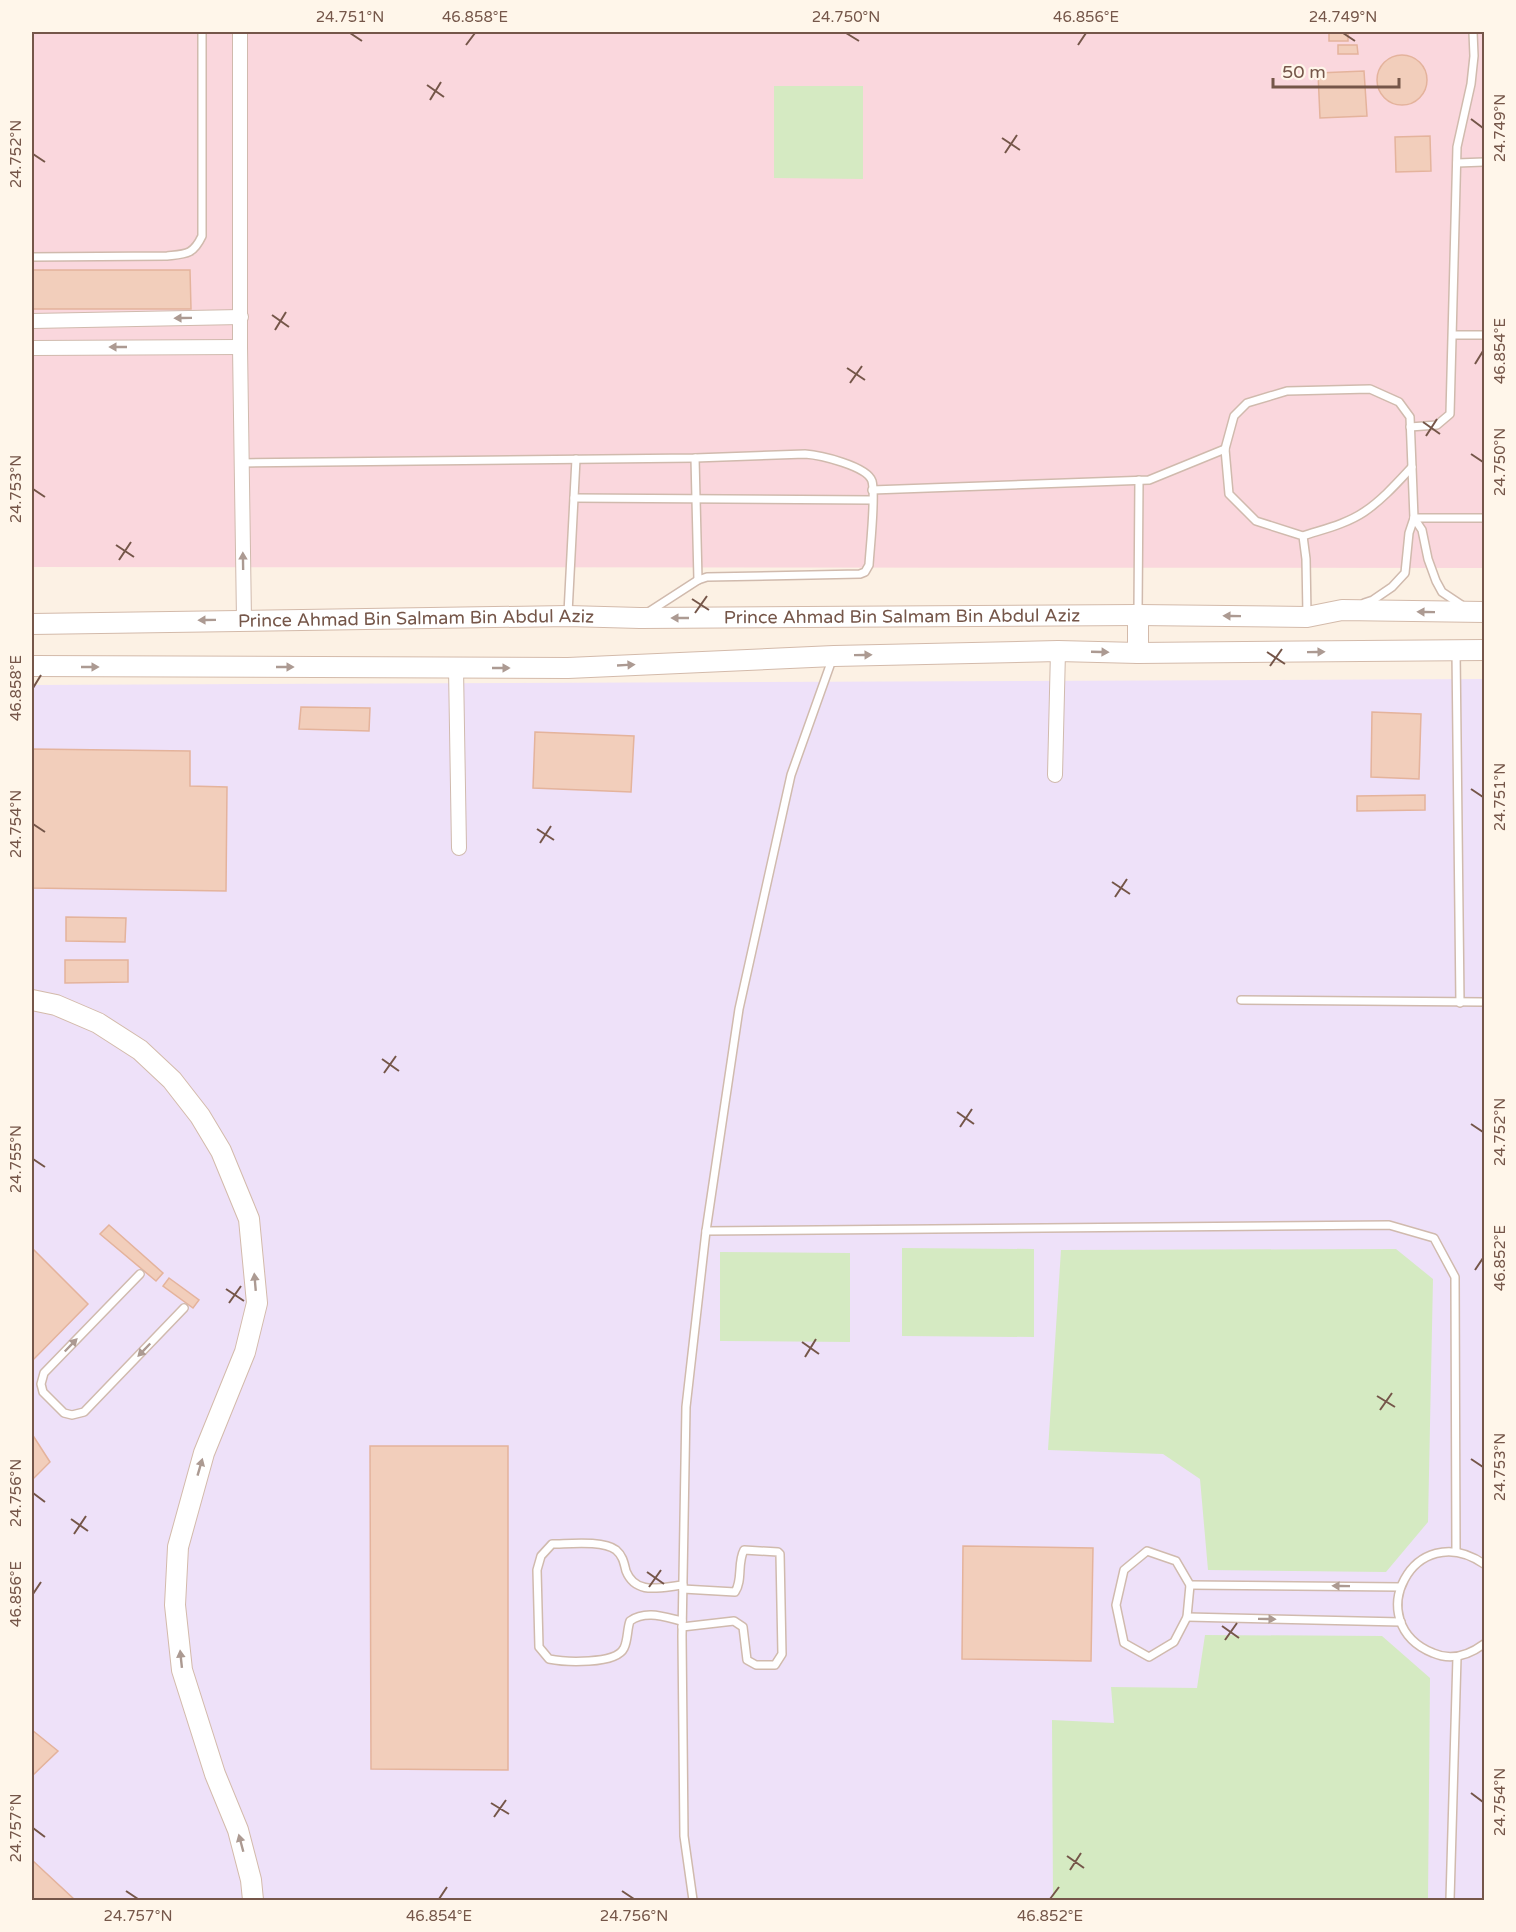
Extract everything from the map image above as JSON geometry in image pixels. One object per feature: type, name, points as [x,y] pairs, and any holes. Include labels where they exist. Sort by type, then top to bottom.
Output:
[{"type":"main road","name":"Prince Ahmad Bin Salmam Bin Abdul Aziz","points":[[32,624],[568,616],[640,618],[1138,615],[1306,617],[1342,610],[1478,612]]},
{"type":"main road","points":[[1138,615],[1138,653]]},
{"type":"main road","name":"Prince Ahmad Bin Salmam Bin Abdul Aziz","points":[[32,666],[568,668],[834,656],[1058,651],[1138,653],[1485,650]]},
{"type":"main road","points":[[32,1000],[57,1005],[98,1023],[140,1050],[172,1080],[200,1116],[221,1151],[249,1219],[257,1303],[245,1352],[204,1454],[178,1547],[175,1605],[182,1670],[215,1774],[238,1830],[251,1880],[253,1900]]},
{"type":"street","points":[[240,32],[240,347],[244,620]]},
{"type":"street","points":[[32,321],[241,317]]},
{"type":"street","points":[[32,348],[240,347]]},
{"type":"street","points":[[1055,775],[1058,651]]},
{"type":"street","points":[[456,668],[459,848]]},
{"type":"lane","points":[[32,257],[167,256],[186,254],[196,249],[202,236],[202,32]]},
{"type":"lane","points":[[1410,427],[1437,425],[1450,414],[1457,147],[1471,84],[1474,56],[1473,32]]},
{"type":"lane","points":[[1457,163],[1485,162]]},
{"type":"lane","points":[[1453,335],[1485,335]]},
{"type":"lane","points":[[1342,610],[1373,600],[1392,587],[1405,573],[1408,533],[1414,518],[1412,467],[1410,427],[1410,417],[1399,402],[1370,389],[1287,391],[1247,404],[1234,416],[1225,449],[1229,494],[1257,521],[1304,536],[1344,522],[1364,512],[1412,467]]},
{"type":"lane","points":[[872,490],[1149,480],[1225,449]]},
{"type":"lane","points":[[242,463],[695,458],[805,454],[823,456],[863,471],[872,482],[869,565],[865,572],[860,574],[707,577],[698,580],[640,618]]},
{"type":"lane","points":[[695,458],[698,580]]},
{"type":"lane","points":[[568,616],[576,459]]},
{"type":"lane","points":[[1138,615],[1139,480]]},
{"type":"lane","points":[[574,498],[872,500]]},
{"type":"lane","points":[[1414,518],[1485,518]]},
{"type":"lane","points":[[1414,518],[1422,530],[1428,559],[1442,592],[1478,612]]},
{"type":"lane","points":[[1304,536],[1306,617]]},
{"type":"lane","points":[[1456,650],[1460,1003]]},
{"type":"lane","points":[[693,1900],[684,1836],[682,1624],[686,1407],[706,1231],[739,1009],[791,775],[834,656]]},
{"type":"lane","points":[[1241,1000],[1485,1002]]},
{"type":"lane","points":[[706,1231],[1389,1225],[1434,1239],[1455,1277],[1456,1551]]},
{"type":"lane","points":[[140,1274],[44,1373],[41,1384],[43,1392],[64,1413],[72,1415],[84,1412],[184,1308]]},
{"type":"lane","points":[[552,1545],[610,1546],[622,1558],[629,1577],[639,1587],[645,1589],[683,1587],[735,1592],[739,1585],[741,1558],[744,1550],[778,1552],[780,1554],[782,1654],[775,1665],[752,1664],[747,1660],[743,1626],[734,1621],[682,1624],[646,1614],[638,1615],[630,1621],[625,1648],[621,1654],[616,1656],[601,1660],[549,1659],[539,1647],[537,1570],[545,1549],[552,1545]]},
{"type":"lane","points":[[1147,1551],[1176,1561],[1190,1585],[1187,1617],[1174,1642],[1149,1657],[1124,1643],[1116,1605],[1124,1570],[1147,1551]]},
{"type":"lane","points":[[1485,1564],[1473,1556],[1456,1551],[1438,1552],[1422,1559],[1408,1571],[1400,1587],[1397,1605],[1401,1622],[1409,1638],[1423,1649],[1439,1656],[1457,1657],[1485,1644]]},
{"type":"lane","points":[[1190,1585],[1400,1587]]},
{"type":"lane","points":[[1187,1617],[1401,1622]]},
{"type":"lane","points":[[1450,1900],[1457,1657]]},
{"type":"shaded area","points":[[32,32],[1484,32],[1484,568],[32,567]]},
{"type":"shaded area","points":[[1484,679],[1484,1900],[32,1900],[32,685]]},
{"type":"green space","points":[[774,86],[863,86],[863,179],[774,178]]},
{"type":"green space","points":[[902,1248],[1034,1249],[1034,1337],[902,1336]]},
{"type":"green space","points":[[1396,1249],[1433,1279],[1428,1522],[1386,1572],[1208,1570],[1200,1479],[1163,1454],[1048,1450],[1061,1250]]},
{"type":"green space","points":[[720,1252],[850,1253],[850,1342],[720,1341]]},
{"type":"green space","points":[[1205,1635],[1382,1636],[1430,1678],[1428,1900],[1053,1900],[1052,1720],[1114,1723],[1111,1687],[1197,1688]]},
{"type":"building","points":[[1329,32],[1348,32],[1348,41],[1329,41]]},
{"type":"building","points":[[1338,45],[1357,45],[1358,54],[1338,54]]},
{"type":"building","points":[[1397,55],[1407,55],[1420,62],[1427,75],[1427,85],[1420,98],[1407,105],[1397,105],[1388,101],[1381,94],[1377,85],[1377,75],[1381,66],[1388,59]]},
{"type":"building","points":[[1364,71],[1367,116],[1320,118],[1318,73]]},
{"type":"building","points":[[1430,136],[1431,171],[1396,172],[1395,137]]},
{"type":"building","points":[[32,270],[190,270],[191,309],[32,309]]},
{"type":"building","points":[[301,707],[370,708],[369,731],[299,729]]},
{"type":"building","points":[[1372,712],[1421,714],[1419,779],[1371,777]]},
{"type":"building","points":[[535,732],[634,736],[631,792],[533,788]]},
{"type":"building","points":[[32,749],[190,751],[190,786],[227,787],[226,891],[32,888]]},
{"type":"building","points":[[1425,795],[1425,810],[1357,811],[1357,796]]},
{"type":"building","points":[[66,917],[126,918],[125,942],[66,941]]},
{"type":"building","points":[[65,960],[128,960],[128,982],[65,983]]},
{"type":"building","points":[[109,1225],[163,1273],[156,1281],[100,1234]]},
{"type":"building","points":[[32,1248],[88,1304],[32,1361]]},
{"type":"building","points":[[169,1278],[199,1300],[193,1308],[163,1286]]},
{"type":"building","points":[[32,1434],[50,1462],[32,1480]]},
{"type":"building","points":[[370,1446],[508,1446],[508,1770],[371,1769]]},
{"type":"building","points":[[963,1546],[1093,1548],[1091,1661],[962,1659]]},
{"type":"building","points":[[32,1730],[58,1751],[32,1776]]},
{"type":"building","points":[[32,1860],[75,1900],[32,1900]]}]
